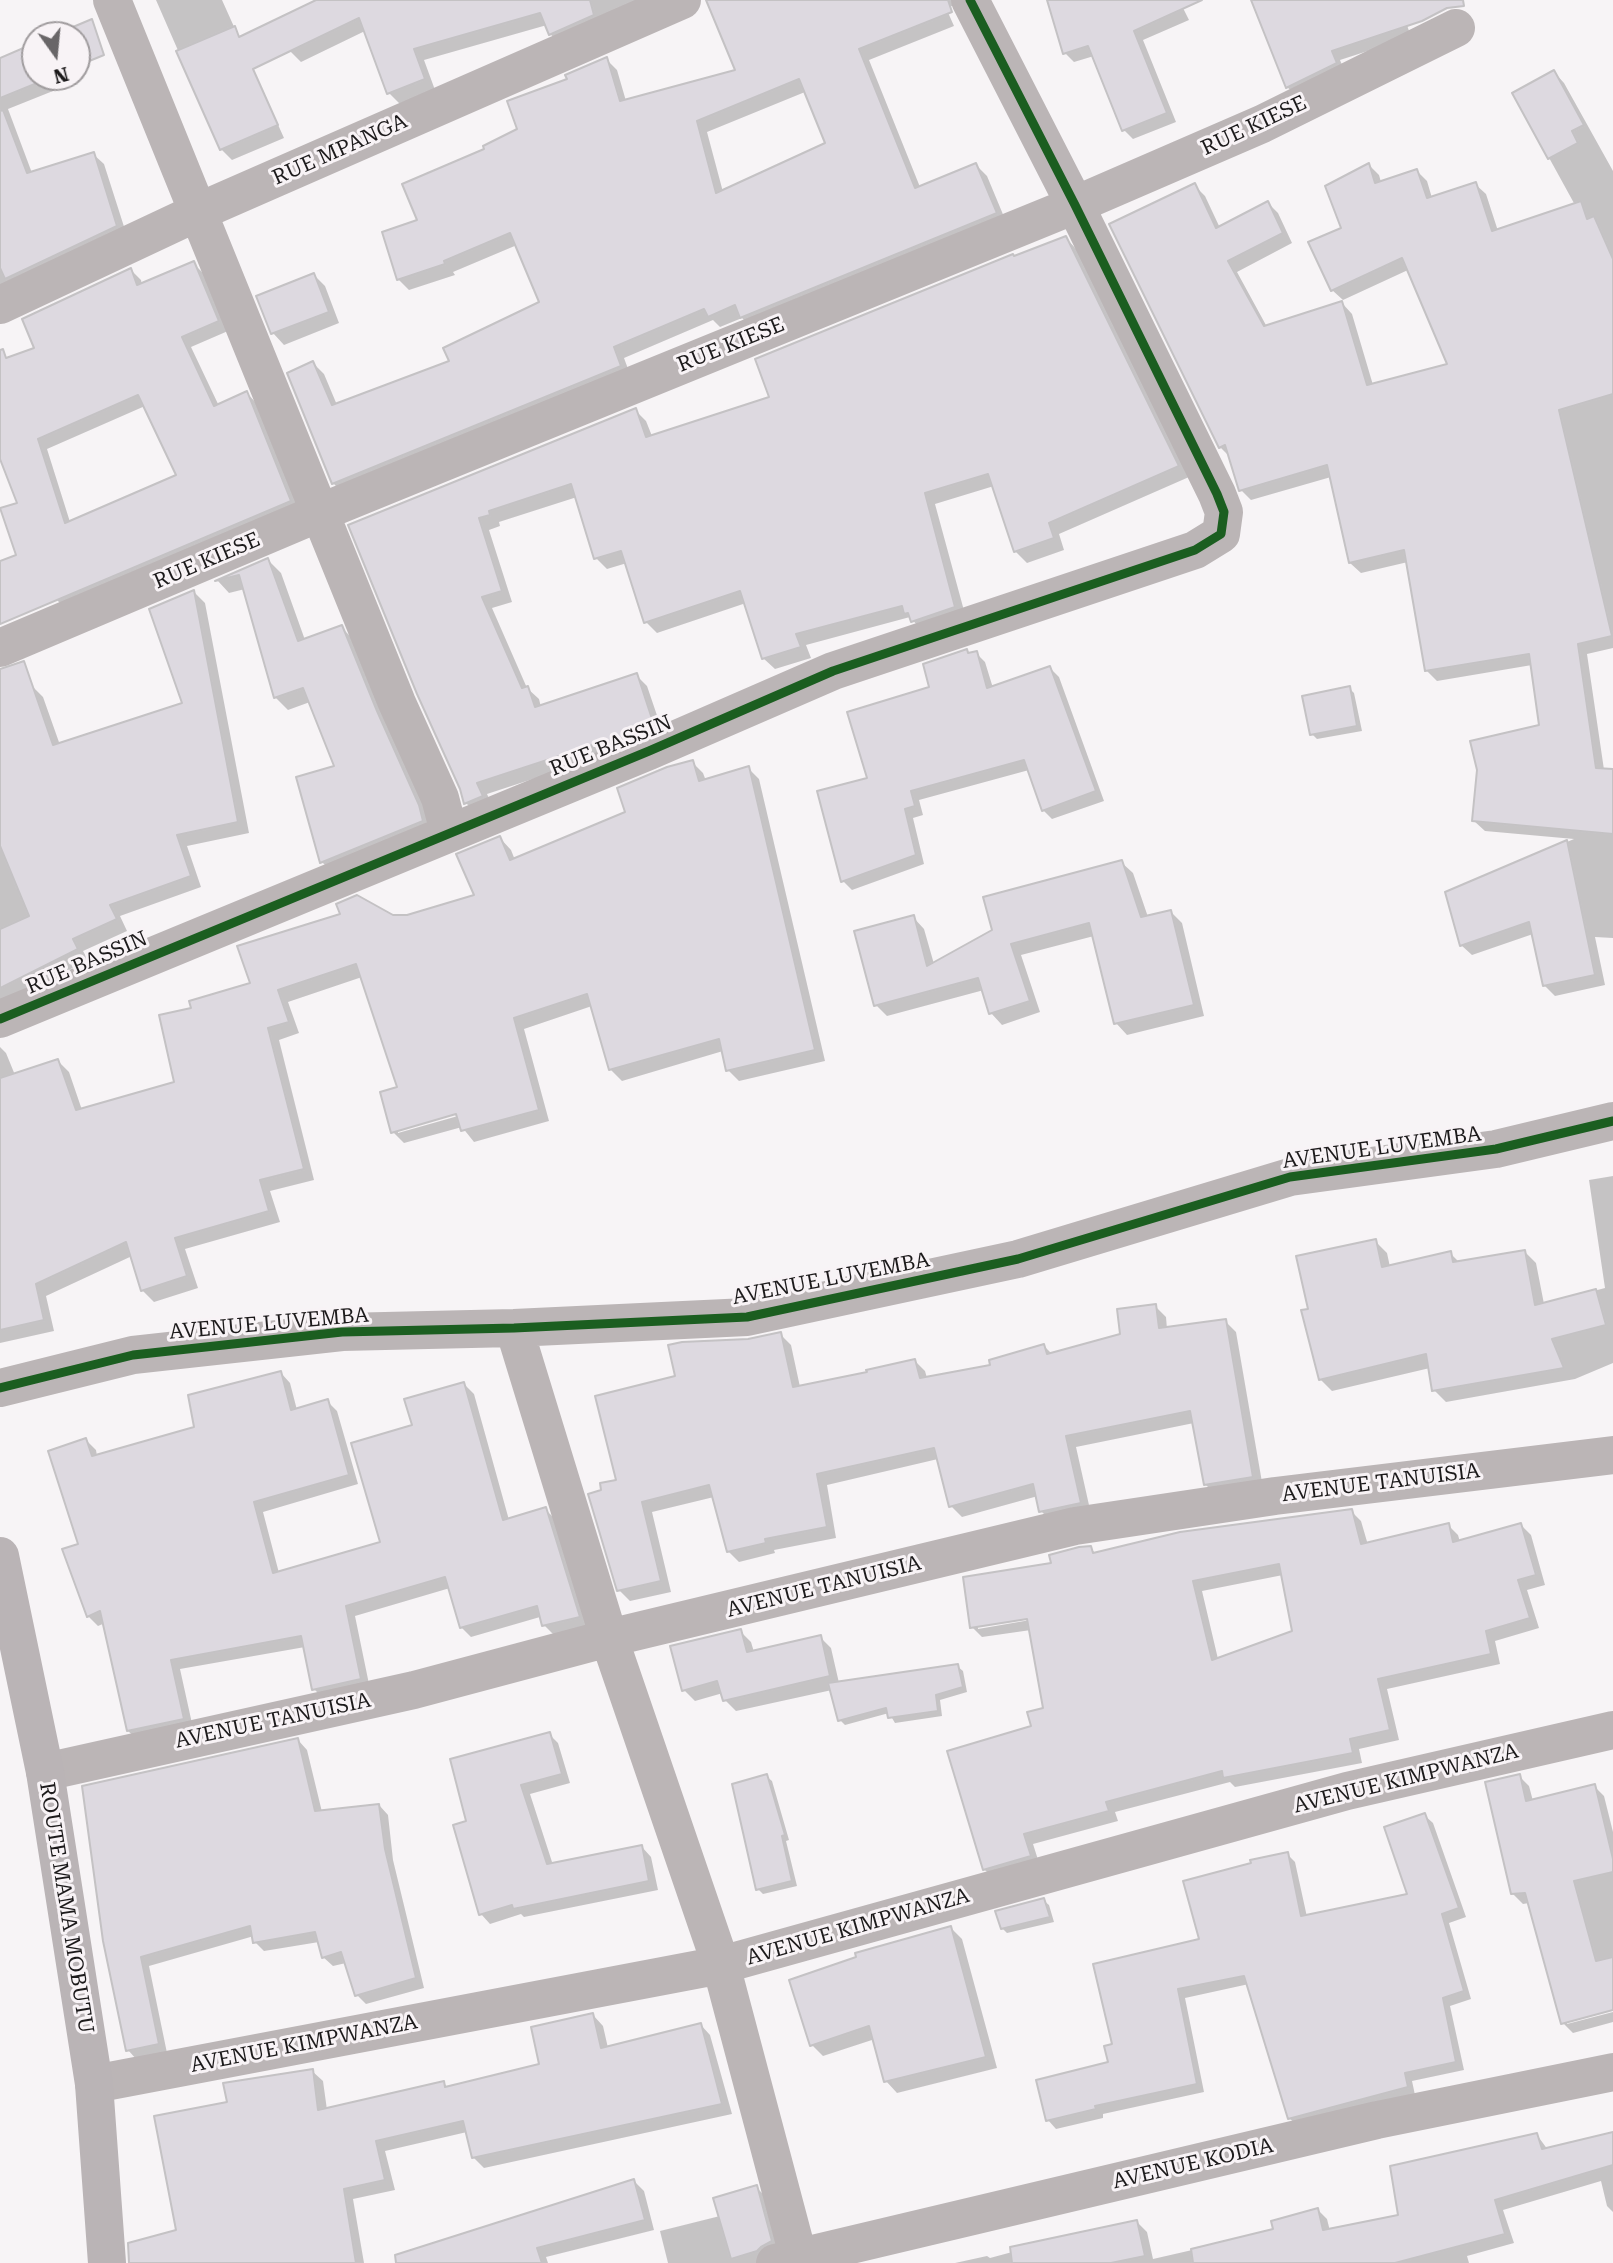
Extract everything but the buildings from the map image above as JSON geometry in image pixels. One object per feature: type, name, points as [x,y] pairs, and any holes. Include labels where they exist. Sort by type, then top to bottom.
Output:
[{"type":"street","points":[[112,0],[397,703],[440,798],[449,832]]},
{"type":"street","name":"RUE MPANGA","points":[[0,305],[198,212],[682,0]]},
{"type":"street","points":[[970,0],[1075,205]]},
{"type":"street","name":"RUE KIESE","points":[[0,648],[319,513],[1075,205],[1262,124],[1456,28]]},
{"type":"street","name":"RUE BASSIN","points":[[0,1019],[649,751],[833,670],[1195,550],[1221,534],[1224,512],[1075,205]]},
{"type":"street","name":"AVENUE LUVEMBA","points":[[0,1388],[133,1354],[342,1332],[514,1328],[747,1317],[1017,1259],[1290,1177],[1496,1150],[1613,1121]]},
{"type":"street","points":[[514,1328],[609,1638],[721,1965],[791,2261]]},
{"type":"street","name":"AVENUE TANUISIA","points":[[45,1772],[414,1690],[609,1638],[1075,1526],[1275,1496],[1613,1455]]},
{"type":"street","name":"ROUTE MAMA MOBUTU","points":[[0,1556],[45,1772],[94,2084],[107,2263]]},
{"type":"street","name":"AVENUE KIMPWANZA","points":[[94,2084],[721,1965],[1347,1791],[1613,1730]]},
{"type":"street","name":"AVENUE KODIA","points":[[791,2261],[1377,2120],[1613,2072]]},
{"type":"cycle path","points":[[0,1019],[649,751],[833,671],[1195,550],[1221,534],[1224,512],[1217,494],[1075,205],[970,0]]},
{"type":"cycle path","points":[[0,1388],[133,1355],[342,1332],[514,1328],[747,1317],[1018,1259],[1290,1177],[1496,1149],[1613,1121]]}]
